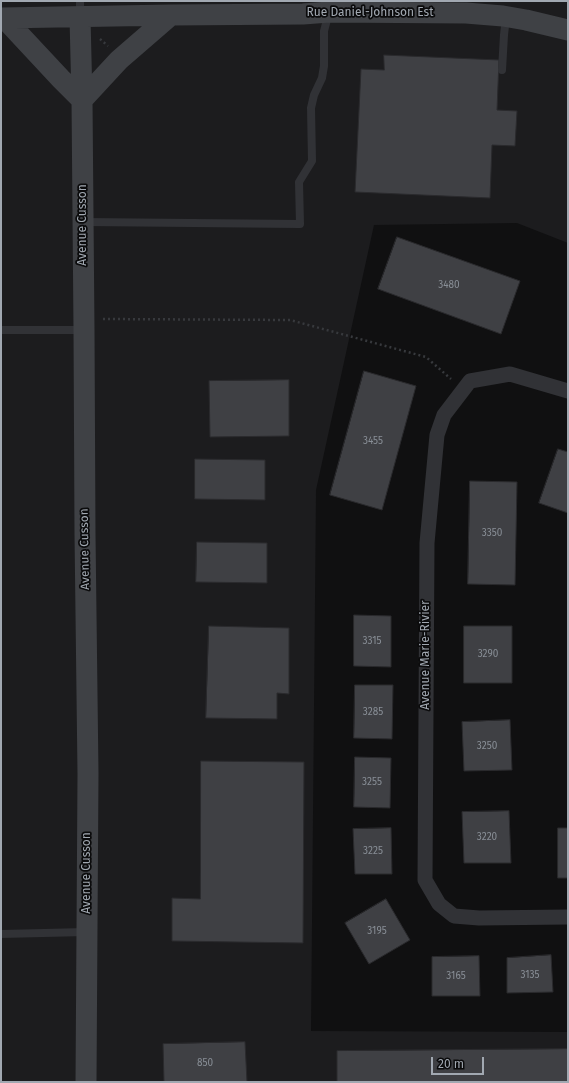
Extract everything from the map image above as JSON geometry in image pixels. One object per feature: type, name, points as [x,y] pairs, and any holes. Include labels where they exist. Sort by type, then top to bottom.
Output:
[{"type":"street","name":"Rue Daniel-Johnson Est","points":[[2,18],[80,9],[303,14],[331,7],[479,14],[494,13],[568,30]]},
{"type":"street","name":"Avenue Cusson","points":[[80,9],[84,222],[85,534],[88,774],[86,1082]]},
{"type":"street","points":[[2,18],[82,100],[119,60],[171,11]]},
{"type":"street","name":"Avenue Marie-Rivier","points":[[568,391],[510,374],[470,381],[444,415],[437,435],[427,543],[425,880],[439,904],[454,916],[479,918],[568,917]]},
{"type":"lane","points":[[84,222],[300,224],[299,182],[312,161],[311,108],[314,95],[322,78],[324,66],[324,31],[331,7]]},
{"type":"lane","points":[[494,13],[504,35],[502,70]]},
{"type":"lane","points":[[1,330],[84,324]]},
{"type":"lane","points":[[1,934],[87,932]]},
{"type":"path","points":[[84,324],[290,320],[426,357],[463,390]]},
{"type":"shaded area","points":[[1,1],[568,1],[568,243],[517,223],[374,225],[316,490],[311,1031],[568,1032],[568,1082],[1,1082]]},
{"type":"building","points":[[384,55],[499,60],[497,110],[517,111],[515,146],[492,145],[490,198],[355,192],[361,69],[384,70]]},
{"type":"building","points":[[397,237],[520,281],[501,334],[378,289]]},
{"type":"building","points":[[364,371],[416,386],[382,510],[330,495]]},
{"type":"building","points":[[289,380],[289,436],[210,437],[209,381]]},
{"type":"building","points":[[558,449],[568,452],[568,513],[539,503]]},
{"type":"building","points":[[195,459],[265,460],[265,500],[195,499]]},
{"type":"building","points":[[470,481],[517,482],[515,585],[468,584]]},
{"type":"building","points":[[197,542],[267,543],[267,583],[196,582]]},
{"type":"building","points":[[354,615],[391,616],[391,667],[354,666]]},
{"type":"building","points":[[209,626],[289,628],[289,694],[277,693],[277,719],[206,718]]},
{"type":"building","points":[[464,626],[512,626],[512,683],[464,683]]},
{"type":"building","points":[[355,685],[393,685],[392,739],[354,738]]},
{"type":"building","points":[[510,720],[512,770],[464,771],[462,722]]},
{"type":"building","points":[[355,757],[391,758],[390,808],[354,807]]},
{"type":"building","points":[[201,761],[304,762],[303,943],[172,941],[172,898],[200,899]]},
{"type":"building","points":[[509,811],[511,863],[464,863],[462,812]]},
{"type":"building","points":[[391,828],[392,874],[355,874],[353,829]]},
{"type":"building","points":[[558,828],[568,828],[568,878],[558,878]]},
{"type":"building","points":[[386,899],[410,940],[369,964],[345,923]]},
{"type":"building","points":[[551,955],[553,992],[507,993],[507,958]]},
{"type":"building","points":[[479,956],[480,996],[432,996],[432,957]]},
{"type":"building","points":[[245,1042],[247,1082],[164,1082],[163,1044]]},
{"type":"building","points":[[568,1049],[568,1082],[337,1082],[337,1051]]}]
